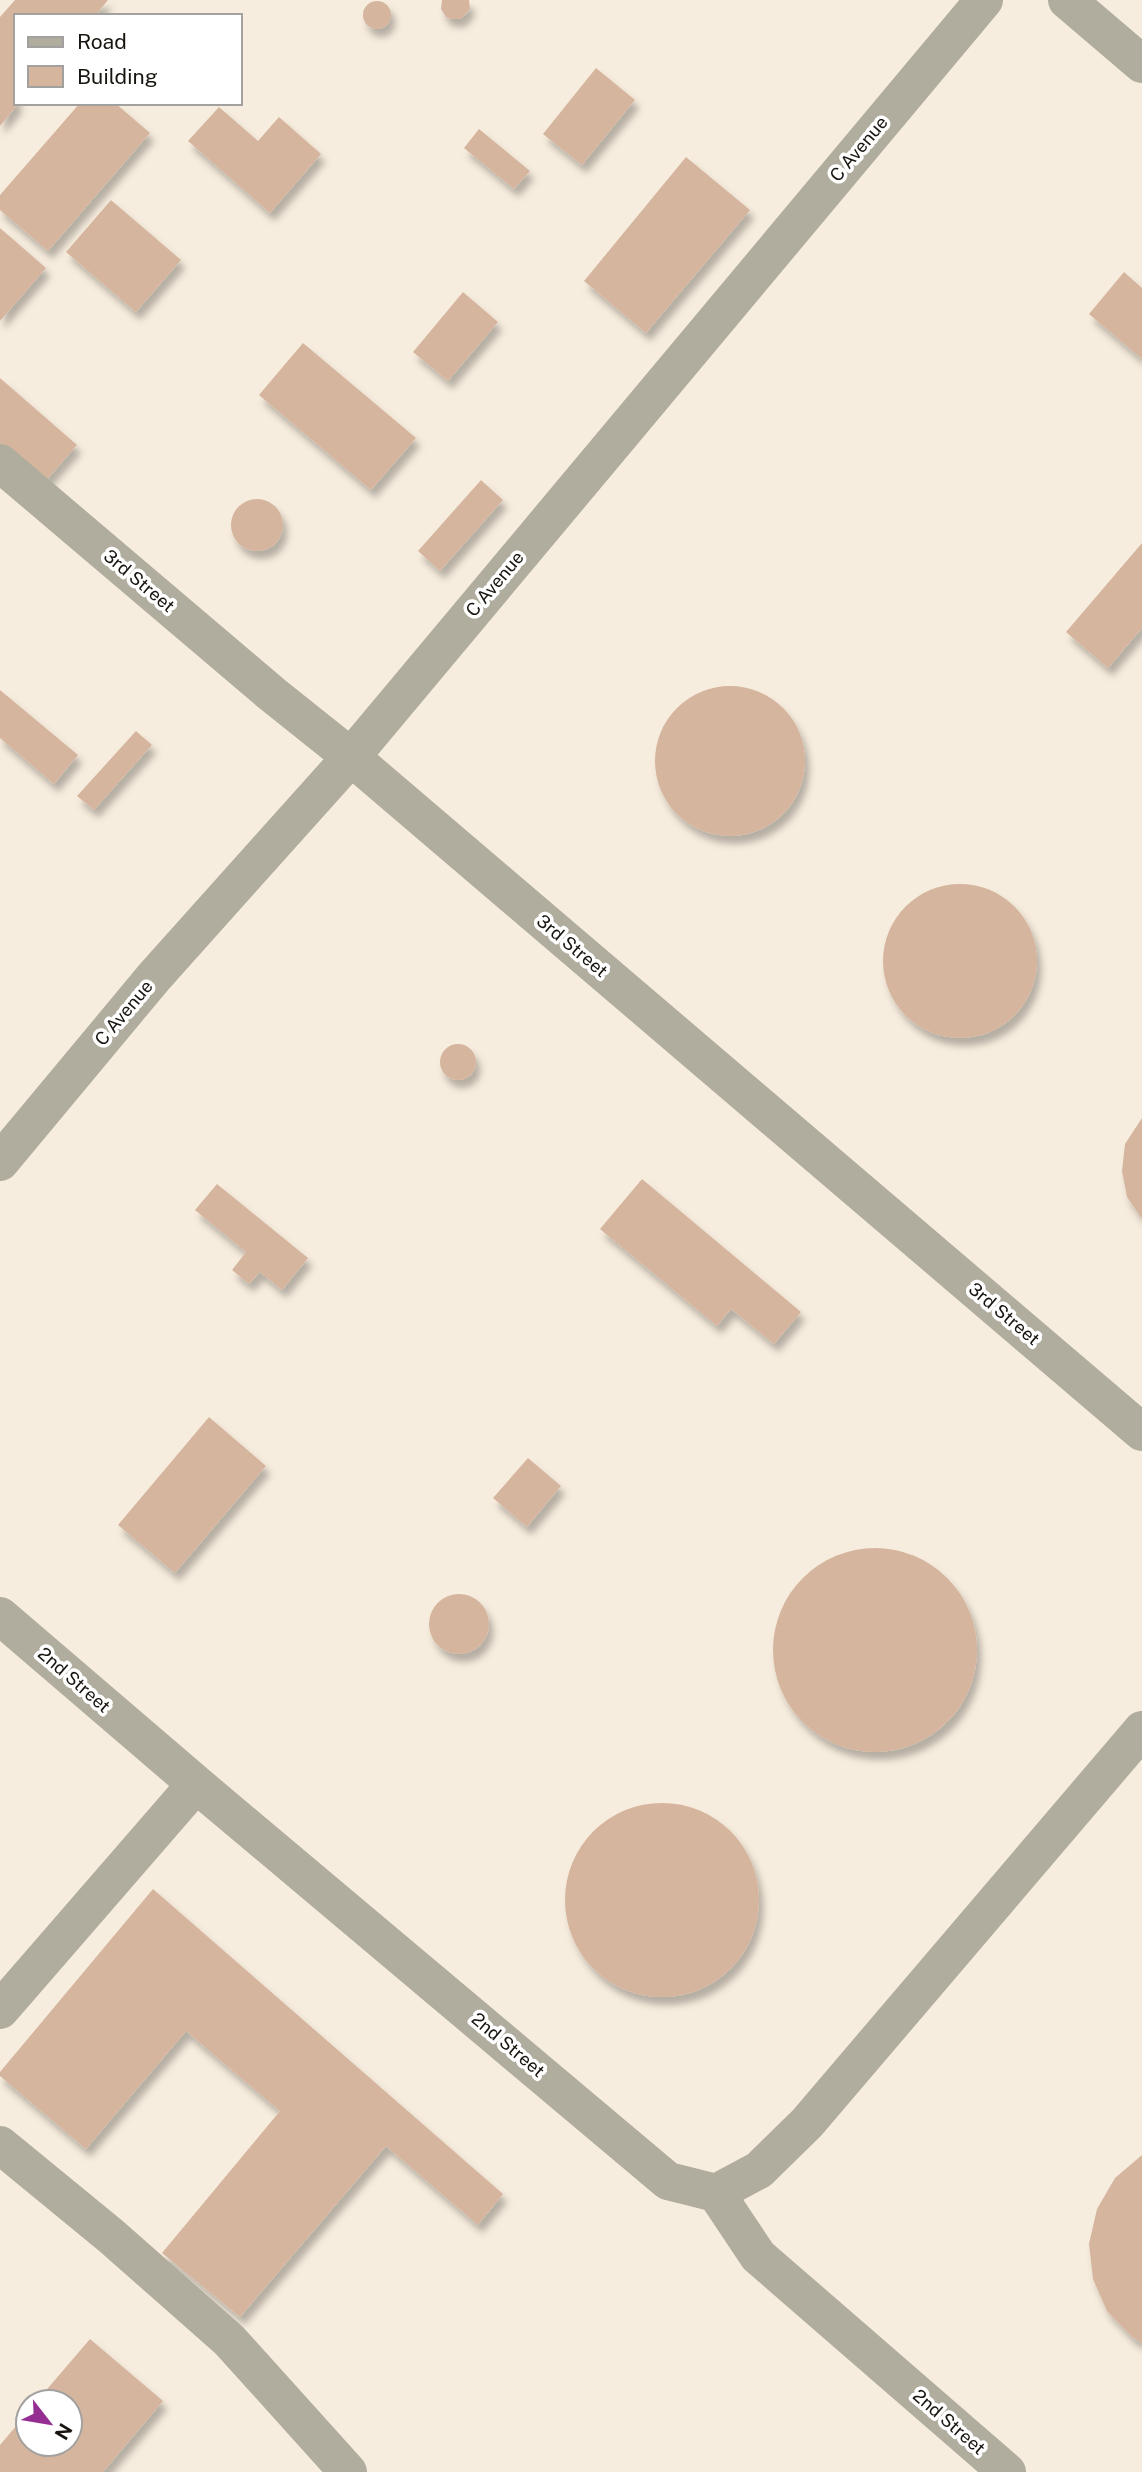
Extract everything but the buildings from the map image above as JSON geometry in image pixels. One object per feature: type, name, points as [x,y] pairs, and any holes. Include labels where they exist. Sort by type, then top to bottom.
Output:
[{"type":"lane","name":"C Avenue","points":[[0,1162],[154,977],[351,757],[984,0]]},
{"type":"lane","points":[[1067,0],[1142,64]]},
{"type":"lane","name":"3rd Street","points":[[0,463],[272,694],[351,757],[1142,1432]]},
{"type":"lane","name":"2nd Street","points":[[0,1616],[668,2181],[716,2193],[758,2256],[1007,2472]]},
{"type":"lane","points":[[716,2193],[758,2170],[807,2123],[1142,1730]]},
{"type":"lane","points":[[0,2010],[196,1784]]},
{"type":"lane","points":[[0,2145],[111,2236],[229,2340],[348,2472]]}]
